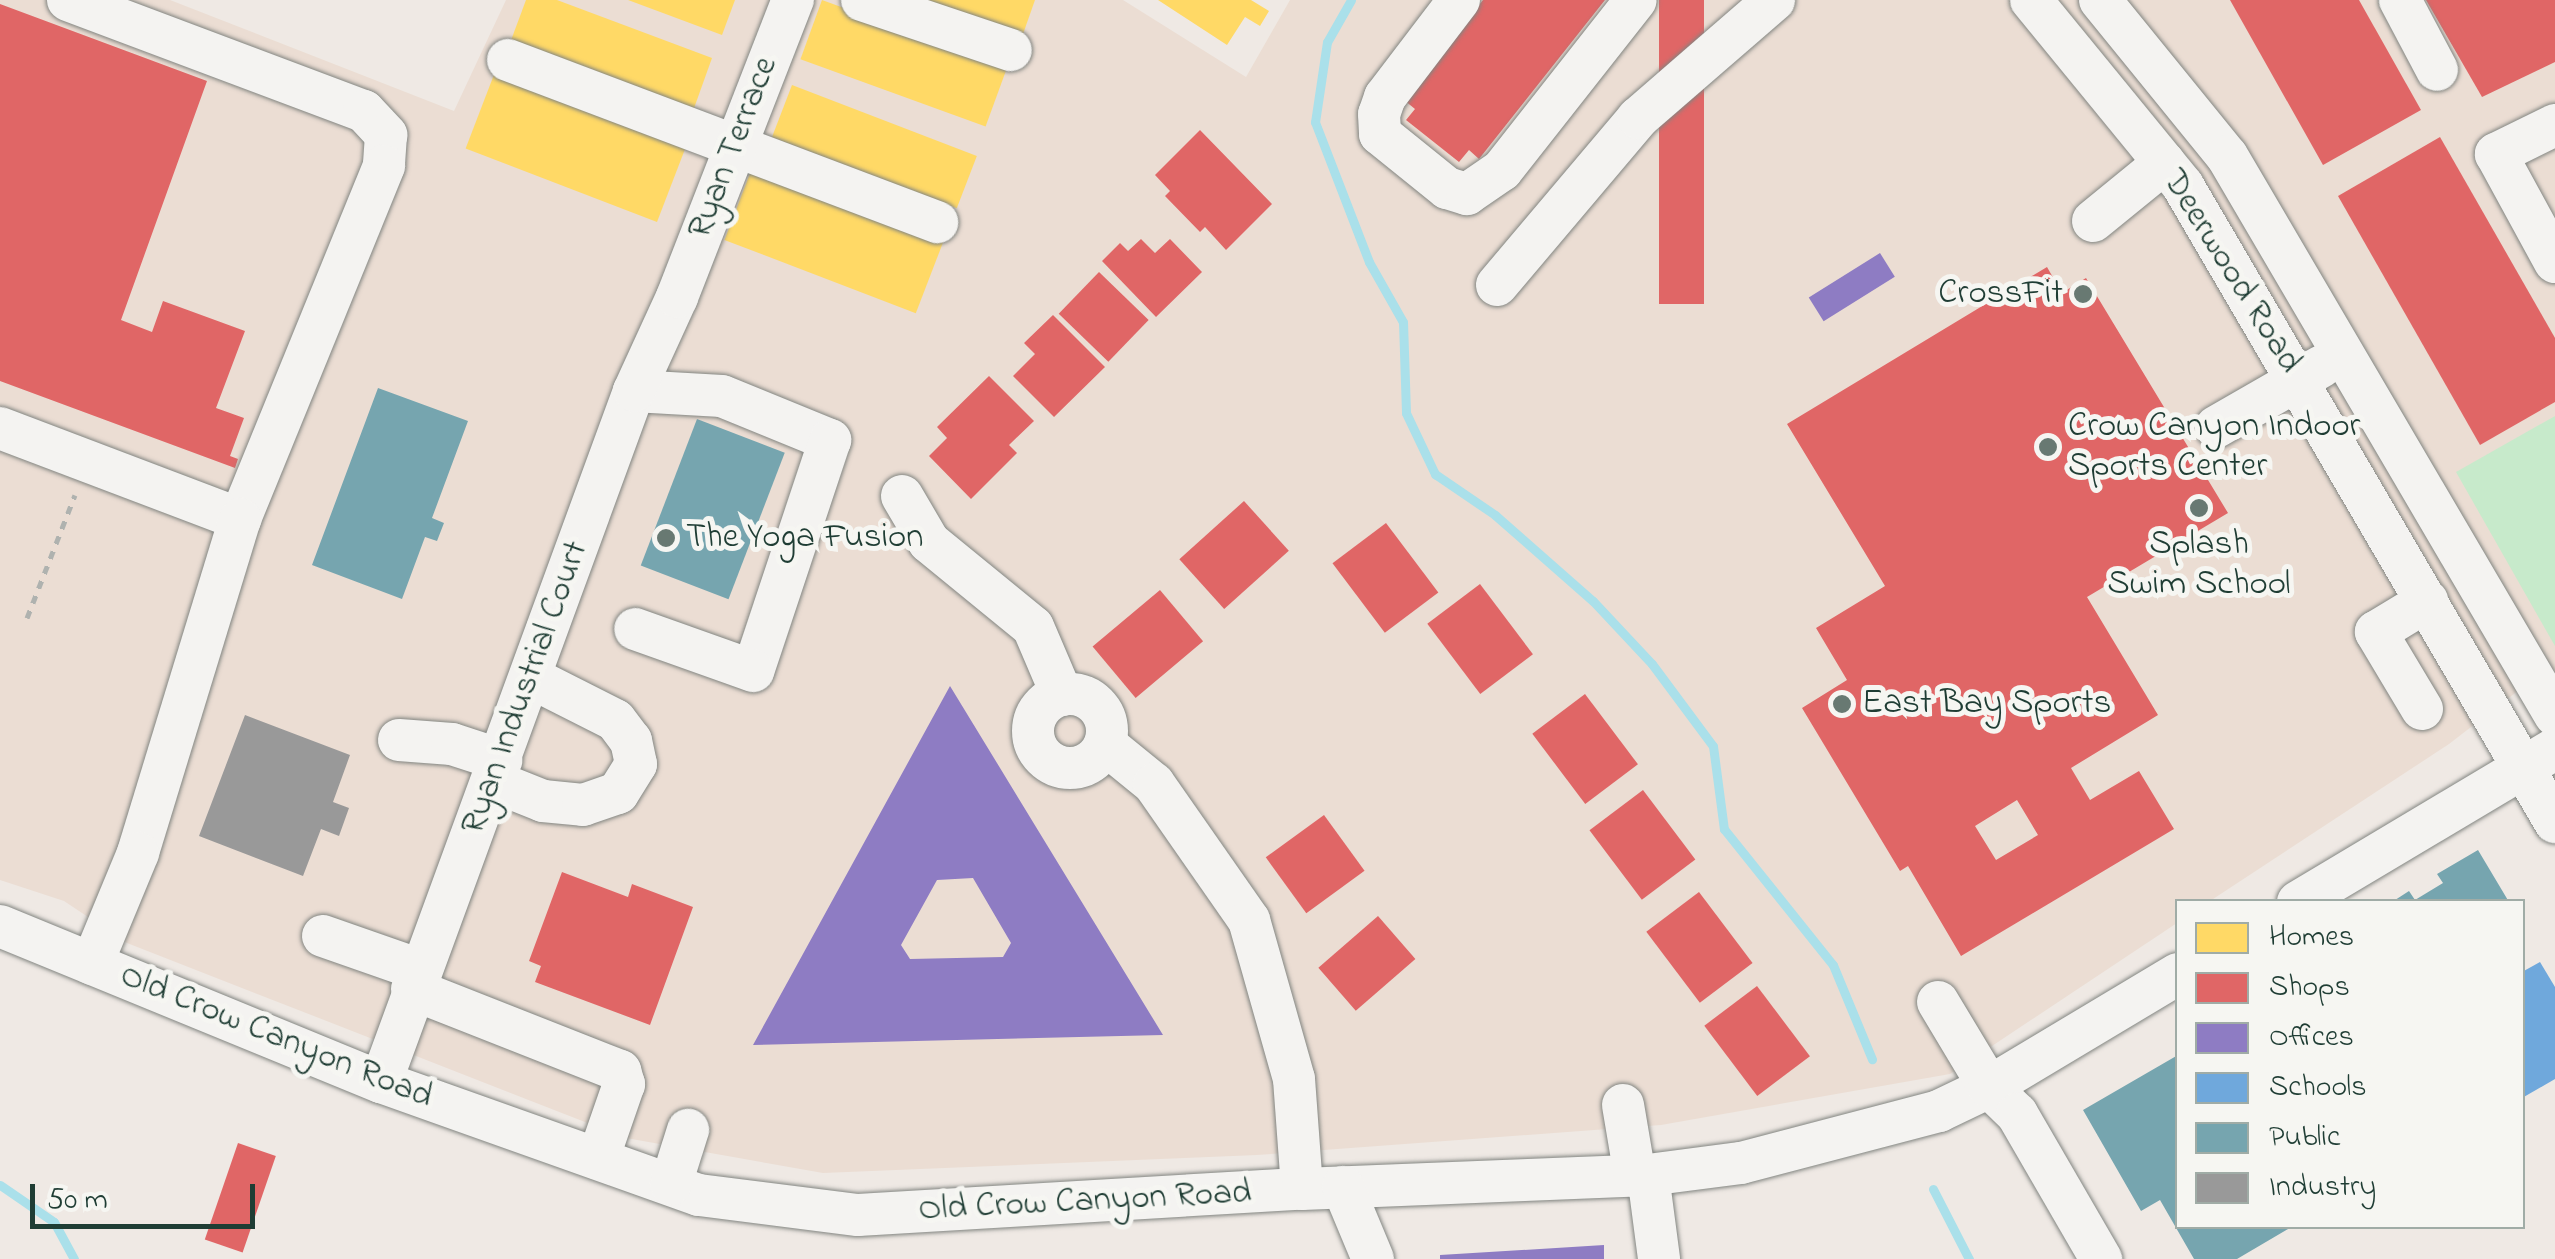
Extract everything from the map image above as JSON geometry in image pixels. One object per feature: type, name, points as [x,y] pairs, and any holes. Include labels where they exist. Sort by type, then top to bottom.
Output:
[{"type":"street","points":[[68,0],[364,111],[386,135],[384,166],[240,518],[138,853],[92,964]]},
{"type":"street","name":"Ryan Terrace","points":[[678,297],[734,142],[793,0]]},
{"type":"street","points":[[862,0],[1011,50]]},
{"type":"street","points":[[1459,0],[1385,97],[1378,114],[1380,134],[1446,188],[1467,194],[1502,170],[1636,0]]},
{"type":"street","points":[[1497,284],[1638,118],[1774,0]]},
{"type":"street","name":"Deerwood Road","points":[[2031,0],[2183,186],[2426,601],[2539,758],[2555,822]]},
{"type":"street","name":"Deerwood Road","points":[[2100,0],[2227,156],[2555,715]]},
{"type":"street","points":[[2400,0],[2437,70]]},
{"type":"street","points":[[508,60],[734,142],[937,222]]},
{"type":"street","points":[[2555,125],[2496,154],[2555,262]]},
{"type":"street","points":[[2093,221],[2164,163]]},
{"type":"street","name":"Ryan Industrial Court","points":[[381,1082],[634,391],[678,297]]},
{"type":"street","points":[[2216,427],[2345,354]]},
{"type":"street","points":[[634,391],[722,396],[830,440],[753,672],[634,629]]},
{"type":"street","points":[[0,428],[240,518]]},
{"type":"street","points":[[902,496],[928,542],[1033,627],[1062,695]]},
{"type":"street","points":[[2422,709],[2376,632],[2426,601]]},
{"type":"street","points":[[399,740],[452,744],[543,800],[583,805],[618,793],[636,764],[631,741],[616,720],[532,678]]},
{"type":"street","points":[[1062,695],[1084,696],[1094,702],[1106,722],[1105,744],[1091,762],[1070,768],[1047,761],[1034,741],[1035,717],[1051,699],[1062,695]]},
{"type":"street","points":[[1105,744],[1154,784],[1249,920],[1323,1188],[1373,1259]]},
{"type":"street","points":[[2303,899],[2539,758]]},
{"type":"street","name":"Old Crow Canyon Road","points":[[0,926],[381,1082],[699,1195],[858,1215],[1323,1188],[1642,1175],[1759,1158],[1939,1111],[1988,1087],[2175,976]]},
{"type":"street","points":[[323,936],[620,1071],[624,1084],[598,1159]]},
{"type":"street","points":[[1938,1002],[1988,1087],[2017,1114],[2101,1259]]},
{"type":"street","points":[[1623,1105],[1659,1259]]},
{"type":"street","points":[[671,1184],[688,1130]]},
{"type":"path","points":[[27,618],[88,461]]},
{"type":"shaded area","points":[[0,0],[170,0],[454,111],[506,0],[1123,0],[1246,77],[1290,0],[2555,0],[2555,673],[2519,690],[2449,744],[2213,899],[2175,899],[2175,924],[1950,1074],[1661,1125],[1257,1155],[823,1173],[626,1138],[127,943],[64,901],[0,880]]},
{"type":"green space","points":[[2555,416],[2555,646],[2456,472]]},
{"type":"building: Homes","points":[[526,0],[557,0],[712,58],[693,111],[510,43]]},
{"type":"building: Homes","points":[[628,0],[735,0],[722,35]]},
{"type":"building: Homes","points":[[822,0],[1007,67],[986,127],[800,59]]},
{"type":"building: Homes","points":[[927,0],[1035,0],[1023,34]]},
{"type":"building: Homes","points":[[1158,0],[1251,0],[1269,11],[1260,26],[1245,17],[1227,45]]},
{"type":"building: Homes","points":[[495,72],[686,145],[657,222],[466,149]]},
{"type":"building: Homes","points":[[792,85],[977,156],[957,208],[772,137]]},
{"type":"building: Homes","points":[[752,168],[943,241],[916,313],[724,240]]},
{"type":"building: Shops","points":[[1483,0],[1605,0],[1479,159],[1469,150],[1459,162],[1406,120],[1415,109],[1404,100]]},
{"type":"building: Shops","points":[[1659,0],[1704,0],[1704,304],[1659,304]]},
{"type":"building: Shops","points":[[2230,0],[2359,0],[2421,110],[2323,165]]},
{"type":"building: Shops","points":[[2426,0],[2555,0],[2555,62],[2482,97]]},
{"type":"building: Shops","points":[[0,4],[207,81],[121,320],[152,332],[163,301],[245,331],[216,408],[244,418],[230,456],[238,459],[235,468],[0,381]]},
{"type":"building: Shops","points":[[1200,130],[1272,204],[1226,250],[1205,227],[1200,232],[1165,196],[1170,191],[1155,175]]},
{"type":"building: Shops","points":[[2440,137],[2555,338],[2555,402],[2480,445],[2338,196]]},
{"type":"building: Shops","points":[[1141,239],[1155,253],[1170,239],[1202,272],[1156,317],[1102,261],[1120,243],[1128,251]]},
{"type":"building: Shops","points":[[2047,267],[2062,293],[2086,278],[2228,513],[2087,597],[2158,715],[2071,768],[2090,800],[2139,771],[2174,829],[1961,956],[1908,866],[1900,871],[1802,708],[1847,680],[1816,628],[1885,586],[1787,424]],"holes":[[[2017,800],[2038,835],[1996,860],[1975,826]]]},
{"type":"building: Shops","points":[[1099,272],[1149,320],[1108,362],[1059,314]]},
{"type":"building: Shops","points":[[1053,315],[1105,367],[1054,417],[1013,376],[1035,354],[1024,343]]},
{"type":"building: Shops","points":[[989,376],[1034,421],[1009,445],[1017,453],[971,499],[929,456],[947,438],[937,427]]},
{"type":"building: Shops","points":[[1244,501],[1289,551],[1224,609],[1179,559]]},
{"type":"building: Shops","points":[[1386,523],[1438,592],[1385,633],[1332,563]]},
{"type":"building: Shops","points":[[1480,584],[1533,654],[1480,694],[1427,624]]},
{"type":"building: Shops","points":[[1160,590],[1203,641],[1136,698],[1093,647]]},
{"type":"building: Shops","points":[[1585,694],[1638,764],[1585,804],[1532,734]]},
{"type":"building: Shops","points":[[1643,790],[1695,859],[1642,900],[1589,830]]},
{"type":"building: Shops","points":[[1324,815],[1365,871],[1306,913],[1266,857]]},
{"type":"building: Shops","points":[[562,872],[628,897],[632,884],[693,907],[650,1025],[535,982],[541,966],[529,961]]},
{"type":"building: Shops","points":[[1699,892],[1753,963],[1700,1003],[1646,932]]},
{"type":"building: Shops","points":[[1378,916],[1415,959],[1356,1011],[1318,968]]},
{"type":"building: Shops","points":[[1757,986],[1810,1056],[1757,1096],[1704,1026]]},
{"type":"building: Shops","points":[[238,1143],[276,1156],[243,1252],[205,1239]]},
{"type":"building: Offices","points":[[1880,253],[1895,277],[1824,321],[1809,298]]},
{"type":"building: Offices","points":[[950,686],[1163,1035],[753,1045]],"holes":[[[973,878],[1011,943],[1003,957],[910,959],[901,945],[937,880]]]},
{"type":"building: Offices","points":[[1604,1245],[1604,1259],[1440,1259],[1440,1255]]},
{"type":"building: Schools","points":[[2540,962],[2555,987],[2555,1079],[2525,1096],[2525,970]]},
{"type":"building: Public","points":[[378,388],[468,421],[432,518],[444,523],[437,541],[425,537],[402,599],[312,565]]},
{"type":"building: Public","points":[[697,419],[785,453],[728,599],[641,566]]},
{"type":"building: Public","points":[[2478,850],[2507,899],[2417,899],[2443,883],[2437,874]]},
{"type":"building: Public","points":[[2409,891],[2414,899],[2397,899]]},
{"type":"building: Public","points":[[2175,1057],[2175,1226],[2160,1200],[2141,1211],[2083,1110]]},
{"type":"building: Public","points":[[2177,1229],[2288,1229],[2237,1259],[2194,1259]]},
{"type":"building: Industry","points":[[245,715],[350,755],[333,802],[349,808],[339,836],[321,829],[303,876],[199,836]]},
{"type":"waterway","points":[[1351,0],[1327,42],[1315,122],[1369,262],[1403,322],[1406,413],[1435,474],[1495,515],[1593,601],[1652,664],[1713,746],[1724,829],[1833,965],[1872,1059]]},
{"type":"waterway","points":[[0,1185],[54,1222],[74,1259]]},
{"type":"waterway","points":[[1933,1189],[1969,1259]]},
{"type":"place","name":"CrossFit","points":[[2083,294]]},
{"type":"place","name":"Crow Canyon Indoor Sports Center","points":[[2048,447]]},
{"type":"place","name":"Splash Swim School","points":[[2199,508]]},
{"type":"place","name":"The Yoga Fusion","points":[[666,538]]},
{"type":"place","name":"East Bay Sports","points":[[1842,704]]}]
